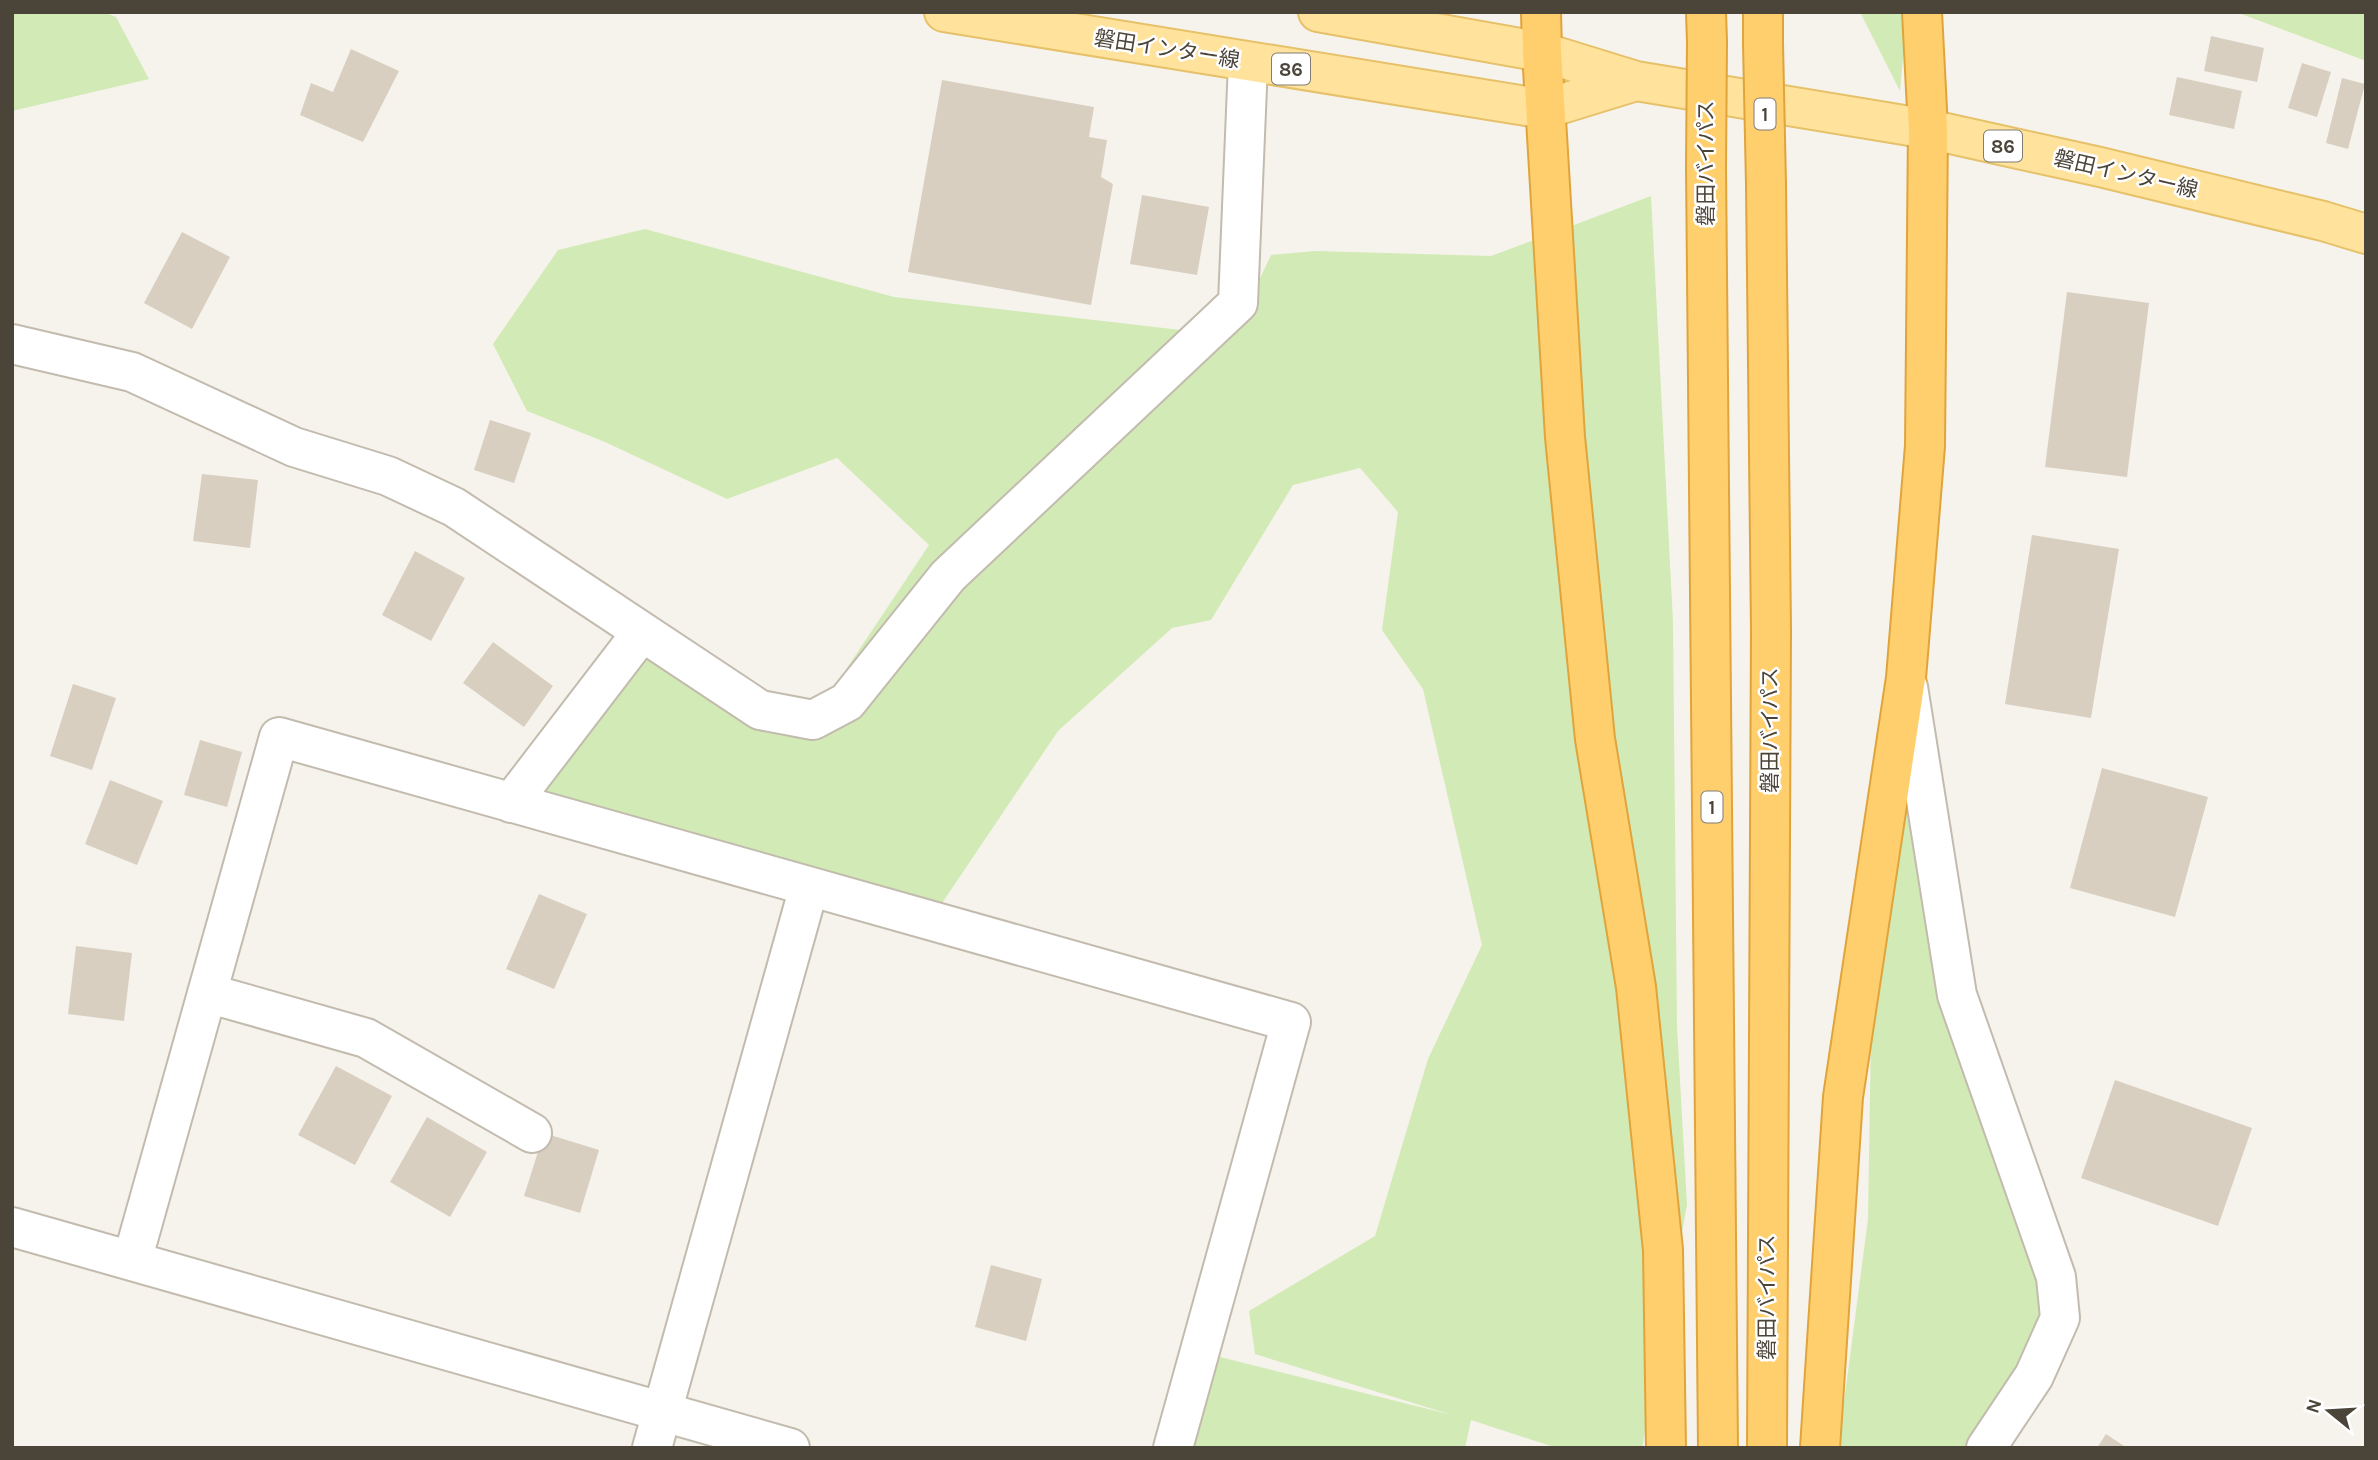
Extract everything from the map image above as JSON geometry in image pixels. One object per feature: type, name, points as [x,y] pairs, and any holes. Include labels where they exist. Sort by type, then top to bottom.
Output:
[{"type":"highway","points":[[1541,12],[1565,438],[1595,739],[1636,987],[1663,1250],[1666,1448]]},
{"type":"highway","points":[[1820,1448],[1843,1097],[1906,678],[1925,446],[1928,130],[1922,12]]},
{"type":"highway","name":"磐田バイパス","points":[[1707,27],[1718,1448]]},
{"type":"highway","name":"磐田バイパス","points":[[1763,28],[1771,631],[1767,1448]]},
{"type":"main road","name":"磐田インター線","points":[[944,12],[1545,109],[1636,81]]},
{"type":"main road","name":"磐田インター線","points":[[1318,12],[1542,52],[1636,81],[1928,130],[2100,167],[2366,233]]},
{"type":"street","points":[[12,344],[132,372],[294,447],[388,476],[410,486],[454,507],[760,710],[813,720],[847,702],[948,576],[1238,303],[1248,62]]},
{"type":"street","points":[[511,803],[642,632]]},
{"type":"street","points":[[1906,678],[1957,995],[2056,1277],[2060,1318],[2034,1376],[1986,1448]]},
{"type":"street","points":[[132,1261],[279,737],[1291,1023],[1173,1448]]},
{"type":"street","points":[[652,1448],[809,887]]},
{"type":"street","points":[[207,993],[366,1038],[532,1133]]},
{"type":"street","points":[[12,1227],[790,1448]]},
{"type":"green space","points":[[12,12],[104,12],[116,17],[149,79],[12,111]]},
{"type":"green space","points":[[1860,12],[1907,12],[1900,91]]},
{"type":"green space","points":[[2236,12],[2366,12],[2366,61]]},
{"type":"green space","points":[[1651,196],[1673,622],[1677,1027],[1687,1205],[1642,1448],[1557,1448],[1471,1420],[1465,1448],[1185,1448],[1208,1354],[1452,1415],[1255,1354],[1249,1311],[1375,1236],[1428,1059],[1482,945],[1423,689],[1382,630],[1398,512],[1360,468],[1293,485],[1211,620],[1172,628],[1058,731],[930,921],[511,803],[642,632],[813,719],[929,545],[837,458],[727,499],[605,442],[527,411],[493,344],[558,250],[645,229],[894,297],[1233,336],[1271,255],[1315,251],[1491,256]]},
{"type":"green space","points":[[1908,805],[2047,1251],[2044,1353],[1985,1448],[1838,1448],[1868,1219],[1871,1032]]},
{"type":"building","points":[[2211,36],[2264,48],[2257,82],[2204,71]]},
{"type":"building","points":[[351,49],[399,71],[363,142],[300,115],[311,83],[333,92]]},
{"type":"building","points":[[2302,63],[2331,72],[2317,117],[2288,108]]},
{"type":"building","points":[[2177,77],[2242,91],[2234,129],[2169,115]]},
{"type":"building","points":[[2342,78],[2365,84],[2348,149],[2326,143]]},
{"type":"building","points":[[942,80],[1094,107],[1089,137],[1107,140],[1101,177],[1113,184],[1091,305],[908,272]]},
{"type":"building","points":[[1142,195],[1209,207],[1197,275],[1130,264]]},
{"type":"building","points":[[182,232],[230,257],[192,329],[144,303]]},
{"type":"building","points":[[2067,292],[2149,303],[2127,477],[2045,467]]},
{"type":"building","points":[[490,420],[531,433],[514,483],[474,470]]},
{"type":"building","points":[[202,474],[258,480],[250,548],[193,541]]},
{"type":"building","points":[[2032,535],[2119,549],[2091,718],[2005,704]]},
{"type":"building","points":[[415,551],[465,578],[431,641],[382,615]]},
{"type":"building","points":[[493,642],[553,686],[524,727],[463,683]]},
{"type":"building","points":[[73,684],[116,698],[92,770],[50,756]]},
{"type":"building","points":[[200,740],[242,752],[227,807],[184,795]]},
{"type":"building","points":[[2102,768],[2208,797],[2175,917],[2070,888]]},
{"type":"building","points":[[110,780],[163,801],[137,865],[85,844]]},
{"type":"building","points":[[539,894],[587,914],[554,989],[506,969]]},
{"type":"building","points":[[76,946],[132,953],[124,1021],[68,1014]]},
{"type":"building","points":[[336,1066],[392,1096],[355,1165],[298,1135]]},
{"type":"building","points":[[2115,1080],[2252,1128],[2218,1226],[2081,1178]]},
{"type":"building","points":[[427,1117],[487,1152],[450,1217],[390,1182]]},
{"type":"building","points":[[544,1133],[599,1150],[580,1213],[524,1196]]},
{"type":"building","points":[[991,1265],[1042,1279],[1026,1341],[975,1327]]},
{"type":"building","points":[[2106,1434],[2127,1448],[2097,1448]]}]
